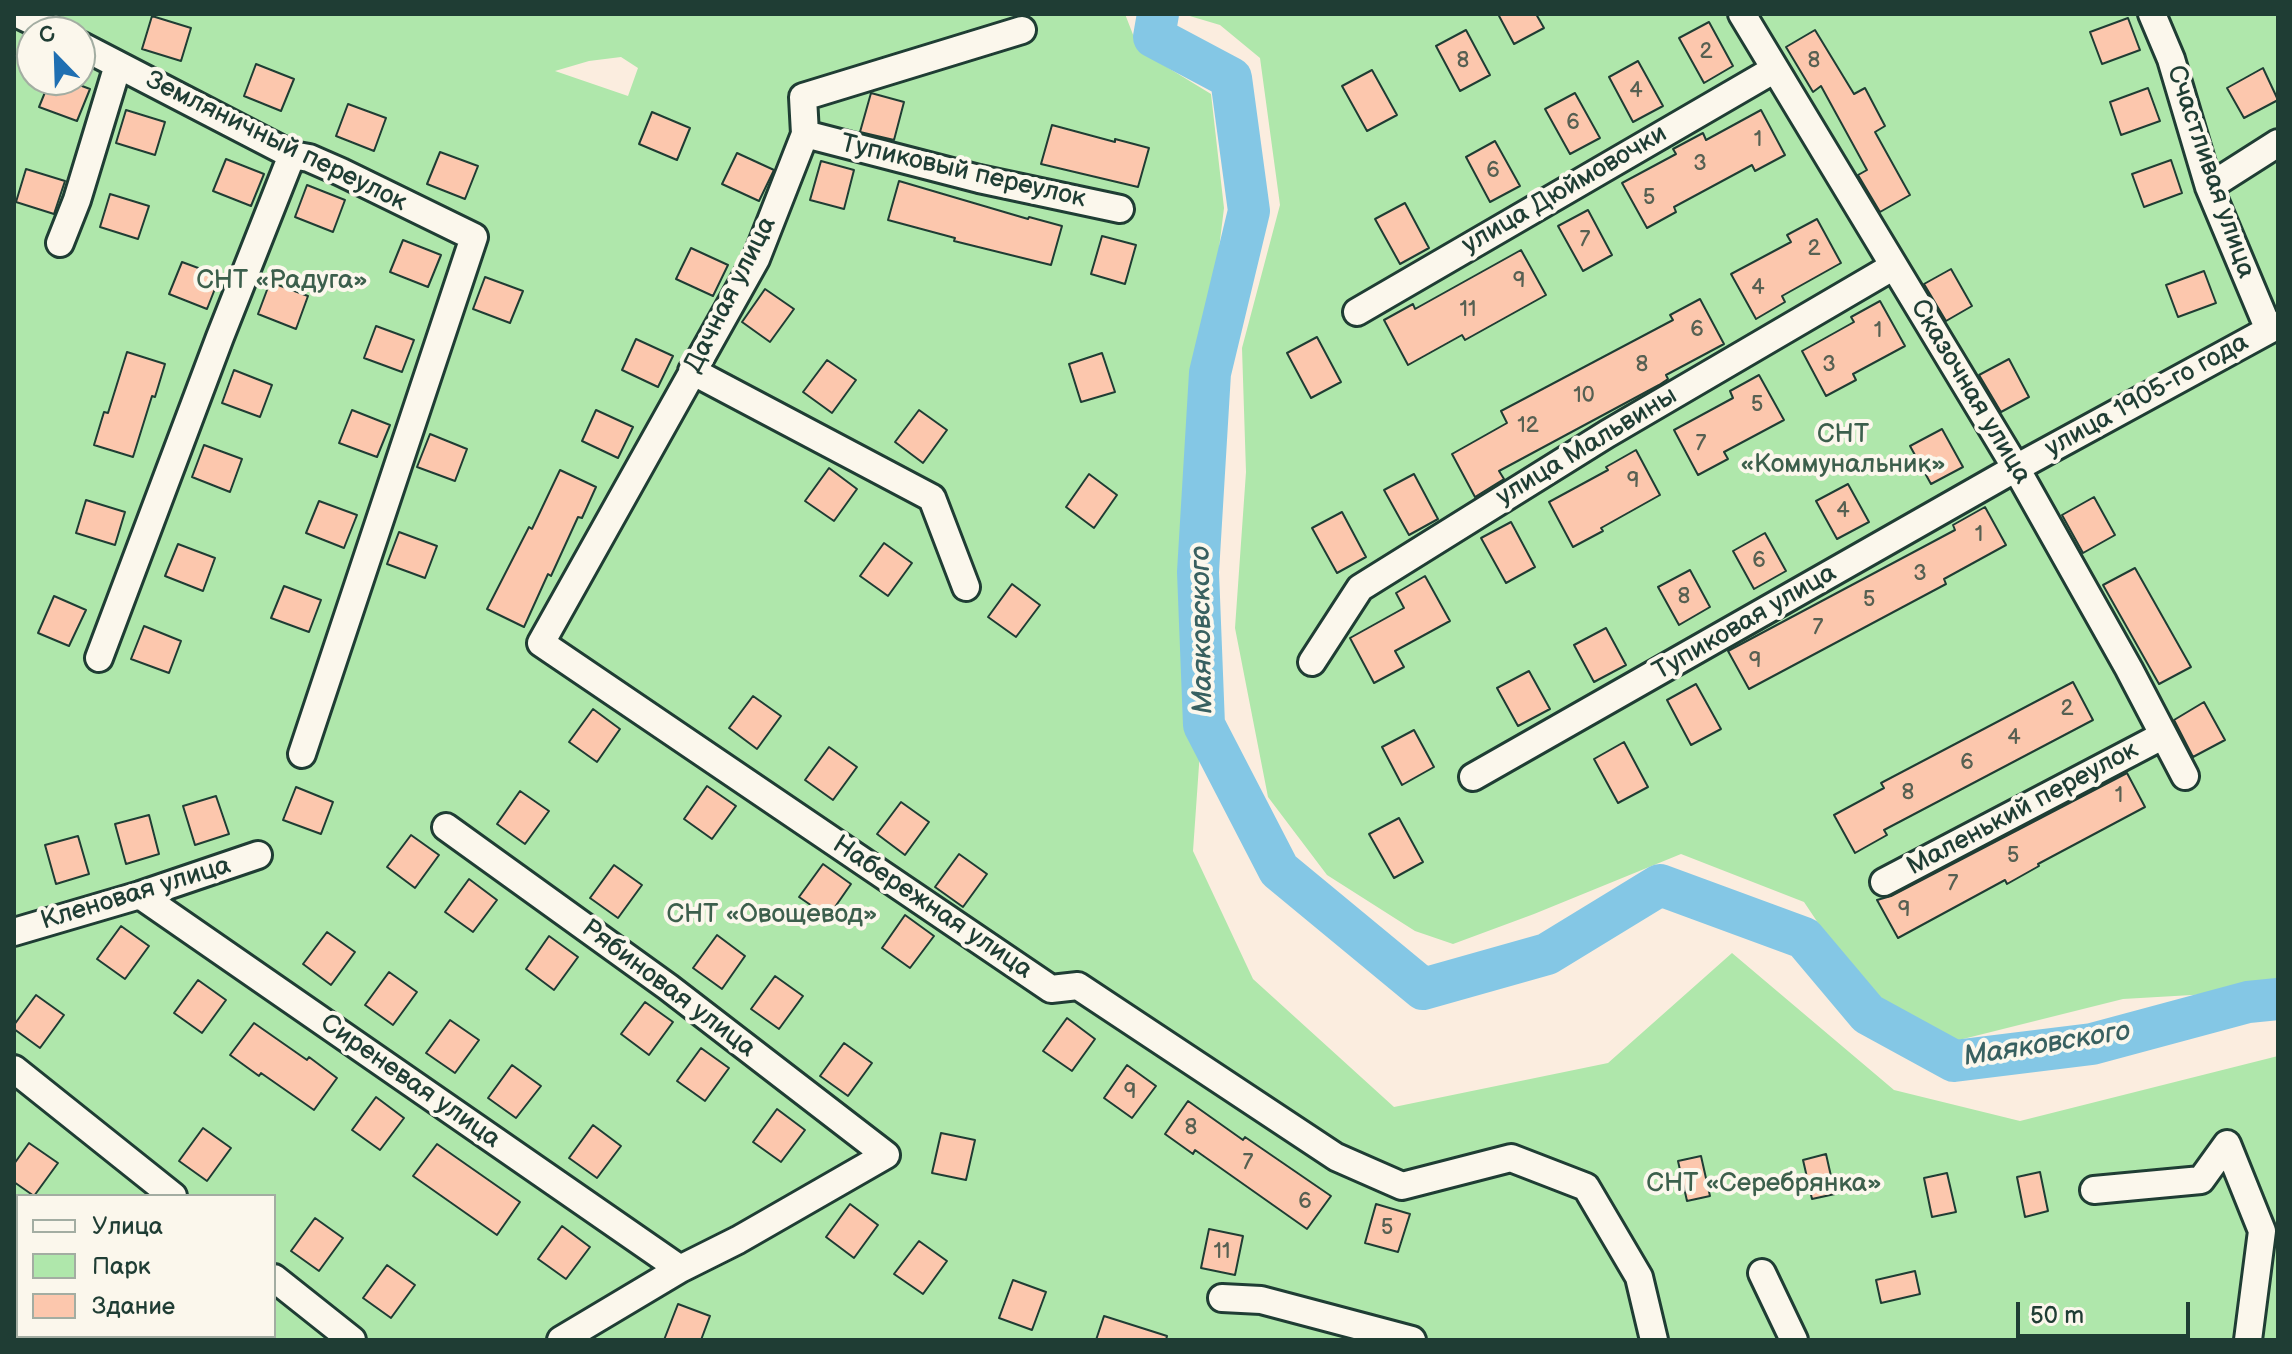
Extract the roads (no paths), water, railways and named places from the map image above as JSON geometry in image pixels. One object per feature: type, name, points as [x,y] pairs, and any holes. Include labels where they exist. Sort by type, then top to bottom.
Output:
[{"type":"street","name":"Сказочная улица","points":[[1742,14],[2016,468],[2185,776]]},
{"type":"street","name":"Счастливая улица","points":[[2152,14],[2171,59],[2209,187],[2273,327]]},
{"type":"street","name":"Дачная улица","points":[[541,643],[756,259],[805,134],[803,97],[1022,30]]},
{"type":"street","name":"Земляничный переулок","points":[[96,53],[292,155],[309,158],[474,237],[302,754]]},
{"type":"street","points":[[60,243],[77,200],[118,65]]},
{"type":"street","name":"улица Дюймовочки","points":[[1357,312],[1775,69]]},
{"type":"street","name":"Тупиковый переулок","points":[[805,134],[979,179],[1120,209]]},
{"type":"street","points":[[2209,187],[2278,143]]},
{"type":"street","points":[[99,658],[292,155]]},
{"type":"street","name":"улица Мальвины","points":[[1312,662],[1360,588],[1607,434],[1894,266]]},
{"type":"street","name":"улица 1905-го года","points":[[2016,468],[2273,327]]},
{"type":"street","points":[[692,371],[932,498],[966,587]]},
{"type":"street","name":"Тупиковая улица","points":[[1473,777],[2016,468]]},
{"type":"street","name":"Набережная улица","points":[[541,643],[1051,989],[1078,986],[1336,1157],[1402,1186],[1511,1158],[1586,1187],[1639,1277],[1654,1340]]},
{"type":"street","name":"Маленький переулок","points":[[1884,882],[2162,736]]},
{"type":"street","name":"Рябиновая улица","points":[[446,827],[668,987],[886,1155],[738,1240],[680,1269]]},
{"type":"street","name":"Кленовая улица","points":[[14,932],[140,895],[258,855]]},
{"type":"street","name":"Сиреневая улица","points":[[140,895],[680,1269]]},
{"type":"street","points":[[14,1069],[170,1194]]},
{"type":"street","points":[[2094,1190],[2201,1180],[2227,1144],[2262,1231],[2248,1340]]},
{"type":"street","points":[[561,1340],[680,1269]]},
{"type":"street","points":[[1762,1273],[1794,1340]]},
{"type":"street","points":[[276,1280],[352,1340]]},
{"type":"street","points":[[1222,1298],[1261,1300],[1412,1340]]},
{"type":"waterway","name":"Маяковского","points":[[1158,14],[1154,37],[1231,78],[1249,211],[1210,373],[1198,572],[1204,725],[1279,870],[1423,989],[1547,954],[1660,885],[1804,938],[1868,1014],[1954,1061],[2092,1044],[2248,1002],[2278,999]]},
{"type":"park label","name":"СНТ «Радуга»","points":[[282,281]]},
{"type":"park label","name":"СНТ «Коммунальник»","points":[[1843,450]]},
{"type":"park label","name":"СНТ «Овощевод»","points":[[772,915]]},
{"type":"park label","name":"СНТ «Серебрянка»","points":[[1764,1184]]}]
